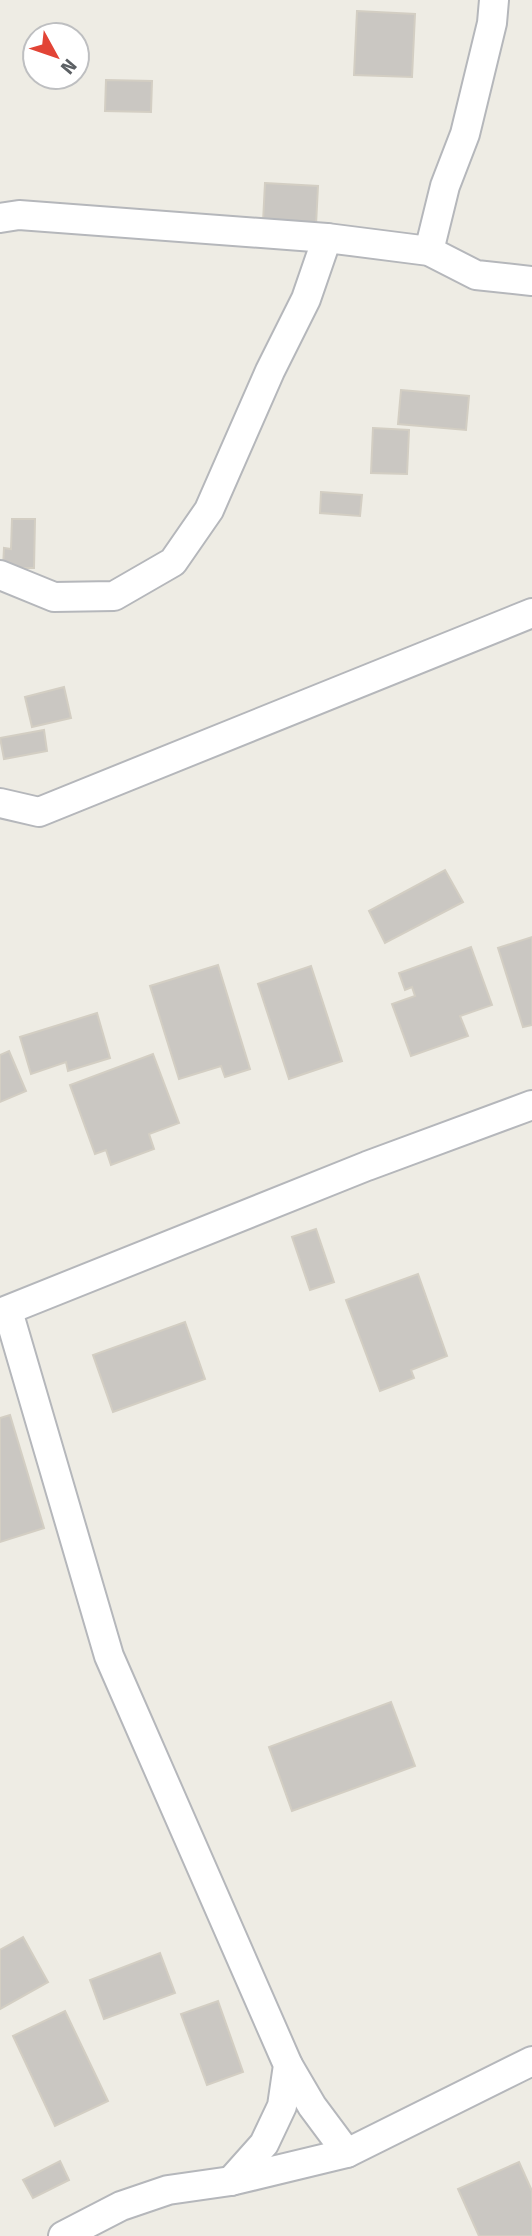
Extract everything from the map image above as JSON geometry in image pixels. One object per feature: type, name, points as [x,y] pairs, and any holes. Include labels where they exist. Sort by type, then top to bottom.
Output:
[{"type":"street","points":[[429,250],[445,186],[465,134],[492,23],[494,0]]},
{"type":"street","points":[[0,218],[19,215],[327,238],[429,250],[476,275],[532,281]]},
{"type":"street","points":[[0,575],[54,597],[114,596],[173,562],[209,510],[270,371],[306,299],[327,238]]},
{"type":"street","points":[[0,803],[39,812],[532,613]]},
{"type":"street","points":[[347,2153],[312,2106],[289,2064],[109,1656],[4,1312],[367,1166],[532,1105]]},
{"type":"street","points":[[63,2236],[121,2206],[168,2190],[231,2181],[347,2153],[532,2062]]},
{"type":"street","points":[[231,2181],[264,2144],[282,2106],[289,2064]]},
{"type":"building","points":[[357,11],[415,14],[412,77],[354,75]]},
{"type":"building","points":[[106,80],[152,81],[151,112],[105,111]]},
{"type":"building","points":[[265,183],[318,186],[316,225],[263,222]]},
{"type":"building","points":[[401,390],[469,396],[466,430],[398,424]]},
{"type":"building","points":[[373,428],[409,430],[407,474],[371,473]]},
{"type":"building","points":[[321,492],[362,495],[360,516],[320,513]]},
{"type":"building","points":[[12,519],[35,519],[34,568],[3,568],[4,548],[11,549]]},
{"type":"building","points":[[64,687],[71,718],[32,727],[25,697]]},
{"type":"building","points":[[44,730],[47,751],[4,759],[0,738]]},
{"type":"building","points":[[445,870],[463,902],[385,943],[369,911]]},
{"type":"building","points":[[532,937],[532,1025],[523,1027],[498,948]]},
{"type":"building","points":[[471,947],[492,1005],[460,1016],[468,1036],[411,1056],[392,1004],[415,996],[412,987],[405,990],[399,973]]},
{"type":"building","points":[[218,965],[250,1069],[225,1077],[221,1066],[179,1079],[150,986]]},
{"type":"building","points":[[311,966],[342,1061],[289,1079],[258,984]]},
{"type":"building","points":[[97,1013],[110,1058],[68,1071],[66,1062],[31,1074],[20,1037]]},
{"type":"building","points":[[9,1051],[26,1091],[0,1102],[0,1055]]},
{"type":"building","points":[[153,1054],[179,1123],[149,1134],[154,1149],[111,1165],[106,1150],[95,1154],[70,1085]]},
{"type":"building","points":[[316,1229],[334,1282],[310,1290],[292,1237]]},
{"type":"building","points":[[418,1274],[447,1356],[411,1370],[414,1378],[380,1391],[346,1300]]},
{"type":"building","points":[[185,1322],[205,1379],[113,1412],[93,1355]]},
{"type":"building","points":[[10,1415],[44,1528],[0,1542],[0,1418]]},
{"type":"building","points":[[391,1702],[415,1766],[292,1811],[269,1747]]},
{"type":"building","points":[[23,1937],[48,1982],[0,2009],[0,1950]]},
{"type":"building","points":[[160,1953],[175,1993],[104,2019],[90,1980]]},
{"type":"building","points":[[218,2001],[243,2072],[207,2085],[181,2014]]},
{"type":"building","points":[[65,2011],[108,2101],[55,2126],[13,2036]]},
{"type":"building","points":[[60,2161],[69,2180],[33,2198],[23,2180]]},
{"type":"building","points":[[519,2162],[532,2191],[532,2236],[479,2236],[458,2189]]}]
